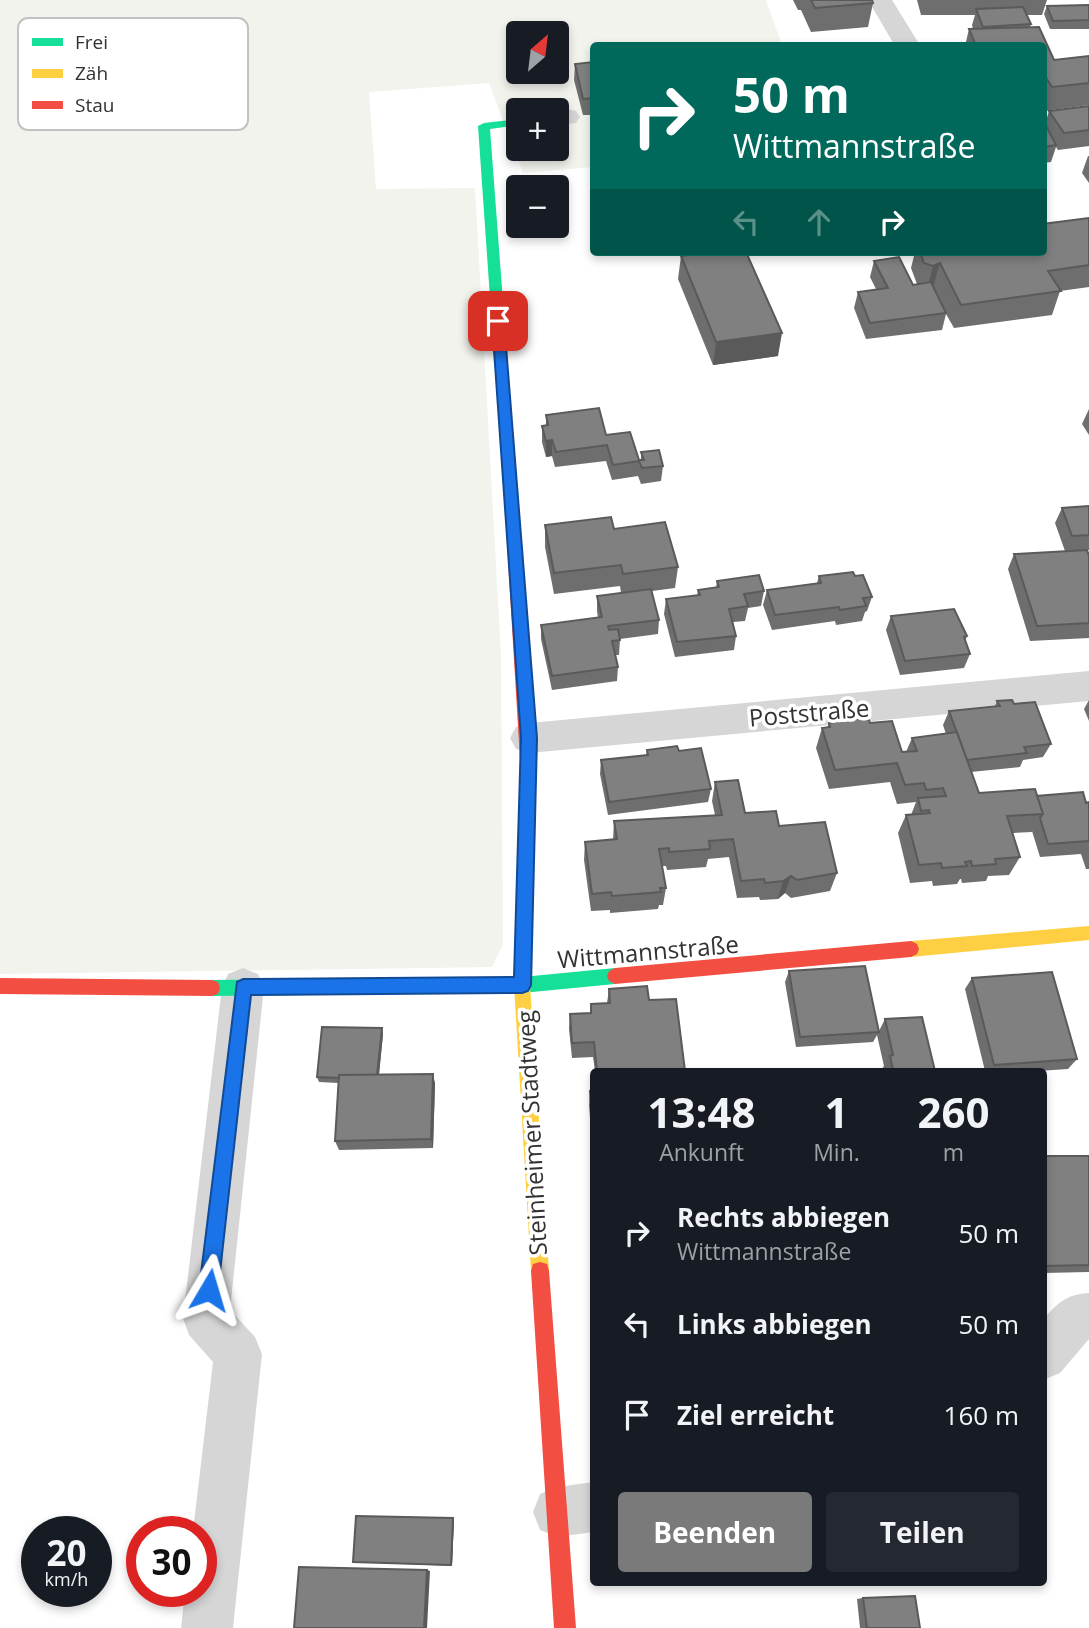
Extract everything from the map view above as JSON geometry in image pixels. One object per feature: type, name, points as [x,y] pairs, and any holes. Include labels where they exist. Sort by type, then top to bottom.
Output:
[{"type":"street","points":[[880,0],[905,41]]},
{"type":"street","name":"Steinheimer Stadtweg","points":[[506,123],[484,126],[529,738],[522,985],[542,1310],[575,1509],[565,1628]]},
{"type":"street","name":"Poststraße","points":[[529,738],[1089,686]]},
{"type":"street","name":"Wittmannstraße","points":[[0,986],[522,985],[1089,933]]},
{"type":"street","points":[[207,1628],[238,1354],[206,1318],[243,987]]},
{"type":"street","points":[[1047,1351],[1076,1317],[1089,1316]]},
{"type":"shaded area","points":[[0,0],[766,0],[781,42],[590,42],[590,167],[523,173],[518,161],[569,161],[569,98],[506,98],[506,128],[489,83],[369,92],[376,189],[475,188],[501,655],[503,945],[492,967],[0,974]]},
{"type":"building","points":[[811,0],[872,0],[873,3],[815,8]]},
{"type":"building","points":[[1089,5],[1089,20],[1053,21],[1047,6]]},
{"type":"building","points":[[1023,7],[1031,24],[983,27],[976,9]]},
{"type":"building","points":[[1039,27],[1046,42],[974,42],[969,29]]},
{"type":"building","points":[[1047,45],[1054,60],[1089,56],[1089,83],[1052,87],[1047,79]]},
{"type":"building","points":[[590,62],[590,98],[583,99],[575,64]]},
{"type":"building","points":[[1089,106],[1089,130],[1064,133],[1049,111]]},
{"type":"building","points":[[1047,128],[1056,145],[1047,146]]},
{"type":"building","points":[[1089,218],[1089,265],[1048,271],[1061,291],[961,305],[940,263],[933,266],[924,263],[921,256],[1047,256],[1047,223]]},
{"type":"building","points":[[681,256],[748,256],[782,333],[716,342]]},
{"type":"building","points":[[899,257],[913,285],[931,282],[946,313],[870,323],[858,292],[888,288],[874,261]]},
{"type":"building","points":[[599,408],[606,435],[630,432],[639,460],[644,460],[641,452],[659,450],[663,466],[642,468],[639,461],[613,465],[607,445],[556,452],[552,440],[546,441],[542,426],[548,425],[546,415]]},
{"type":"building","points":[[1089,506],[1089,535],[1072,536],[1062,508]]},
{"type":"building","points":[[611,517],[614,529],[665,522],[678,567],[623,574],[621,565],[554,573],[545,525]]},
{"type":"building","points":[[1087,550],[1089,623],[1037,626],[1014,554]]},
{"type":"building","points":[[853,572],[855,576],[863,575],[872,597],[863,598],[866,606],[775,615],[767,590],[821,583],[819,576]]},
{"type":"building","points":[[759,575],[764,591],[744,594],[748,606],[729,609],[736,636],[677,642],[666,599],[700,595],[698,590],[719,587],[717,581]]},
{"type":"building","points":[[651,589],[659,620],[608,626],[609,630],[618,629],[620,640],[612,641],[618,667],[552,676],[541,625],[602,617],[597,596]]},
{"type":"building","points":[[954,609],[967,636],[964,637],[970,654],[905,661],[891,616]]},
{"type":"building","points":[[1012,700],[1014,704],[1035,702],[1051,744],[1024,747],[1027,753],[967,760],[949,711],[1000,706],[997,701]]},
{"type":"building","points":[[868,717],[870,723],[892,721],[902,752],[917,751],[912,738],[957,732],[979,793],[1035,789],[1043,814],[1007,816],[1020,857],[995,859],[996,864],[972,866],[971,861],[965,862],[967,866],[942,868],[941,863],[919,865],[906,815],[930,813],[929,810],[921,811],[918,798],[946,796],[943,788],[926,790],[924,783],[905,785],[897,763],[835,770],[822,728],[830,727],[829,723]]},
{"type":"building","points":[[677,746],[679,751],[701,748],[711,789],[609,802],[601,760],[648,755],[647,750]]},
{"type":"building","points":[[738,780],[745,813],[776,811],[779,826],[825,822],[837,873],[797,880],[791,876],[783,881],[765,883],[764,879],[741,881],[733,839],[709,841],[710,849],[669,852],[669,848],[659,849],[666,888],[660,888],[661,892],[612,896],[611,892],[592,894],[585,842],[617,839],[614,821],[722,815],[715,782]]},
{"type":"building","points":[[1083,792],[1086,803],[1089,802],[1089,841],[1048,844],[1037,796]]},
{"type":"building","points":[[865,966],[879,1032],[800,1037],[789,971]]},
{"type":"building","points":[[1052,972],[1077,1059],[994,1065],[972,978]]},
{"type":"building","points":[[647,986],[649,1000],[676,999],[685,1068],[597,1068],[594,1042],[572,1043],[570,1014],[591,1013],[591,1004],[610,1003],[609,989]]},
{"type":"building","points":[[922,1017],[934,1068],[893,1068],[890,1056],[893,1055],[885,1019]]},
{"type":"building","points":[[322,1027],[382,1028],[377,1075],[317,1077]]},
{"type":"building","points":[[433,1074],[431,1139],[335,1141],[339,1075]]},
{"type":"building","points":[[1047,1156],[1089,1156],[1089,1265],[1047,1266]]},
{"type":"building","points":[[356,1516],[453,1518],[451,1565],[353,1562]]},
{"type":"building","points":[[299,1567],[427,1570],[424,1628],[294,1628]]},
{"type":"building","points":[[915,1596],[920,1628],[867,1628],[863,1598]]},
{"type":"traffic: fast","points":[[506,123],[484,126],[513,527]]},
{"type":"traffic: fast","points":[[212,988],[522,985],[615,976]]},
{"type":"traffic: slow","points":[[528,760],[522,985],[540,1271]]},
{"type":"traffic: slow","points":[[911,949],[1089,933]]},
{"type":"traffic: jam","points":[[513,527],[528,760]]},
{"type":"traffic: jam","points":[[615,976],[911,949]]},
{"type":"traffic: jam","points":[[0,986],[212,988]]},
{"type":"traffic: jam","points":[[540,1271],[565,1628]]},
{"type":"route","points":[[209,1290],[243,987],[522,985],[529,738],[498,321]]}]
